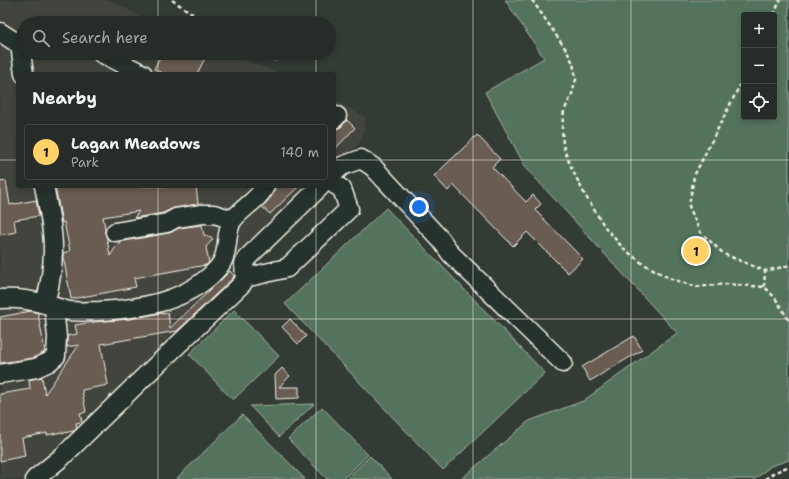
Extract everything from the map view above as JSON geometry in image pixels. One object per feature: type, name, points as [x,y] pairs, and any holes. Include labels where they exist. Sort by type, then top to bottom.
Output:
[{"type":"lane","points":[[0,32],[16,42]]},
{"type":"lane","points":[[22,60],[24,72]]},
{"type":"lane","points":[[115,60],[139,72]]},
{"type":"lane","points":[[336,171],[342,166],[361,159],[374,167],[441,240],[451,254],[563,363]]},
{"type":"lane","points":[[245,278],[287,268],[349,209],[342,189],[336,185]]},
{"type":"lane","points":[[0,374],[36,368],[49,362],[56,356],[57,337],[47,294],[52,272],[53,247],[44,188]]},
{"type":"lane","points":[[0,299],[32,301],[69,311],[80,312],[120,310],[153,304],[181,295],[206,279],[222,263],[225,256],[229,229],[232,221],[264,188]]},
{"type":"lane","points":[[35,479],[62,457],[242,284],[245,278],[244,264],[247,258],[319,188]]},
{"type":"lane","points":[[115,232],[167,223],[176,218],[208,213],[232,221]]},
{"type":"path","points":[[172,0],[196,16]]},
{"type":"path","points":[[532,0],[565,48],[572,63],[576,79],[572,94],[564,111],[562,127],[563,145],[570,165],[585,195],[605,226],[624,248],[642,263],[669,278],[696,287],[726,284],[764,287],[781,307],[789,321]]},
{"type":"path","points":[[775,12],[780,0]]},
{"type":"path","points":[[741,83],[694,176],[689,206],[700,232],[724,254],[765,272],[789,265]]},
{"type":"path","points":[[764,287],[765,272]]},
{"type":"path","points":[[765,479],[789,466]]},
{"type":"shaded area","points":[[0,0],[110,0],[140,16],[16,16],[16,60],[243,60],[276,72],[16,72],[16,188],[312,188],[229,268],[239,279],[37,471],[25,479],[0,479]]},
{"type":"shaded area","points":[[336,100],[366,118],[361,141],[336,165]]},
{"type":"green space","points":[[505,0],[789,0],[789,460],[771,466],[755,479],[461,479],[529,421],[583,401],[677,333],[526,168],[485,92],[544,58]]},
{"type":"green space","points":[[386,208],[545,373],[443,470],[285,304]]},
{"type":"green space","points":[[234,310],[279,356],[233,400],[189,354]]},
{"type":"green space","points":[[314,404],[279,437],[250,406]]},
{"type":"green space","points":[[322,407],[368,455],[343,479],[327,479],[288,439]]},
{"type":"green space","points":[[242,415],[305,479],[176,479]]},
{"type":"green space","points":[[370,456],[392,479],[346,479]]},
{"type":"building","points":[[158,60],[204,60],[198,72],[160,72],[154,69]]},
{"type":"building","points":[[347,120],[355,128],[336,148],[336,129],[341,127]]},
{"type":"building","points":[[477,135],[500,159],[492,167],[526,202],[533,195],[541,204],[535,210],[583,259],[568,273],[527,232],[513,246],[453,185],[448,191],[434,176]]},
{"type":"building","points":[[6,181],[10,205],[36,200],[39,216],[14,220],[16,232],[0,235],[0,182]]},
{"type":"building","points":[[55,188],[196,188],[198,204],[174,208],[163,213],[134,218],[139,211],[103,217],[105,233],[110,256],[119,242],[169,233],[179,228],[202,225],[204,235],[213,239],[206,247],[209,263],[206,265],[134,278],[136,287],[71,299],[63,255],[63,253],[70,251],[64,222],[62,223]]},
{"type":"building","points":[[274,188],[297,188],[270,214],[262,207],[272,196]]},
{"type":"building","points":[[230,271],[234,276],[233,278],[177,331],[101,344],[108,385],[82,390],[86,412],[80,413],[82,422],[76,423],[77,428],[74,431],[63,433],[47,435],[47,433],[22,438],[25,456],[0,461],[0,394],[30,389],[29,380],[42,377],[45,394],[79,345],[67,347],[67,336],[77,334],[75,325],[168,313],[170,328]]},
{"type":"building","points":[[31,311],[38,313],[45,352],[33,358],[0,363],[0,317]]},
{"type":"building","points":[[290,319],[306,336],[298,344],[282,327]]},
{"type":"building","points":[[634,336],[642,350],[590,381],[582,367]]},
{"type":"building","points":[[282,368],[290,376],[279,387],[299,387],[299,398],[276,399],[275,375]]},
{"type":"place","name":"Lagan Meadows","points":[[696,251]]}]
